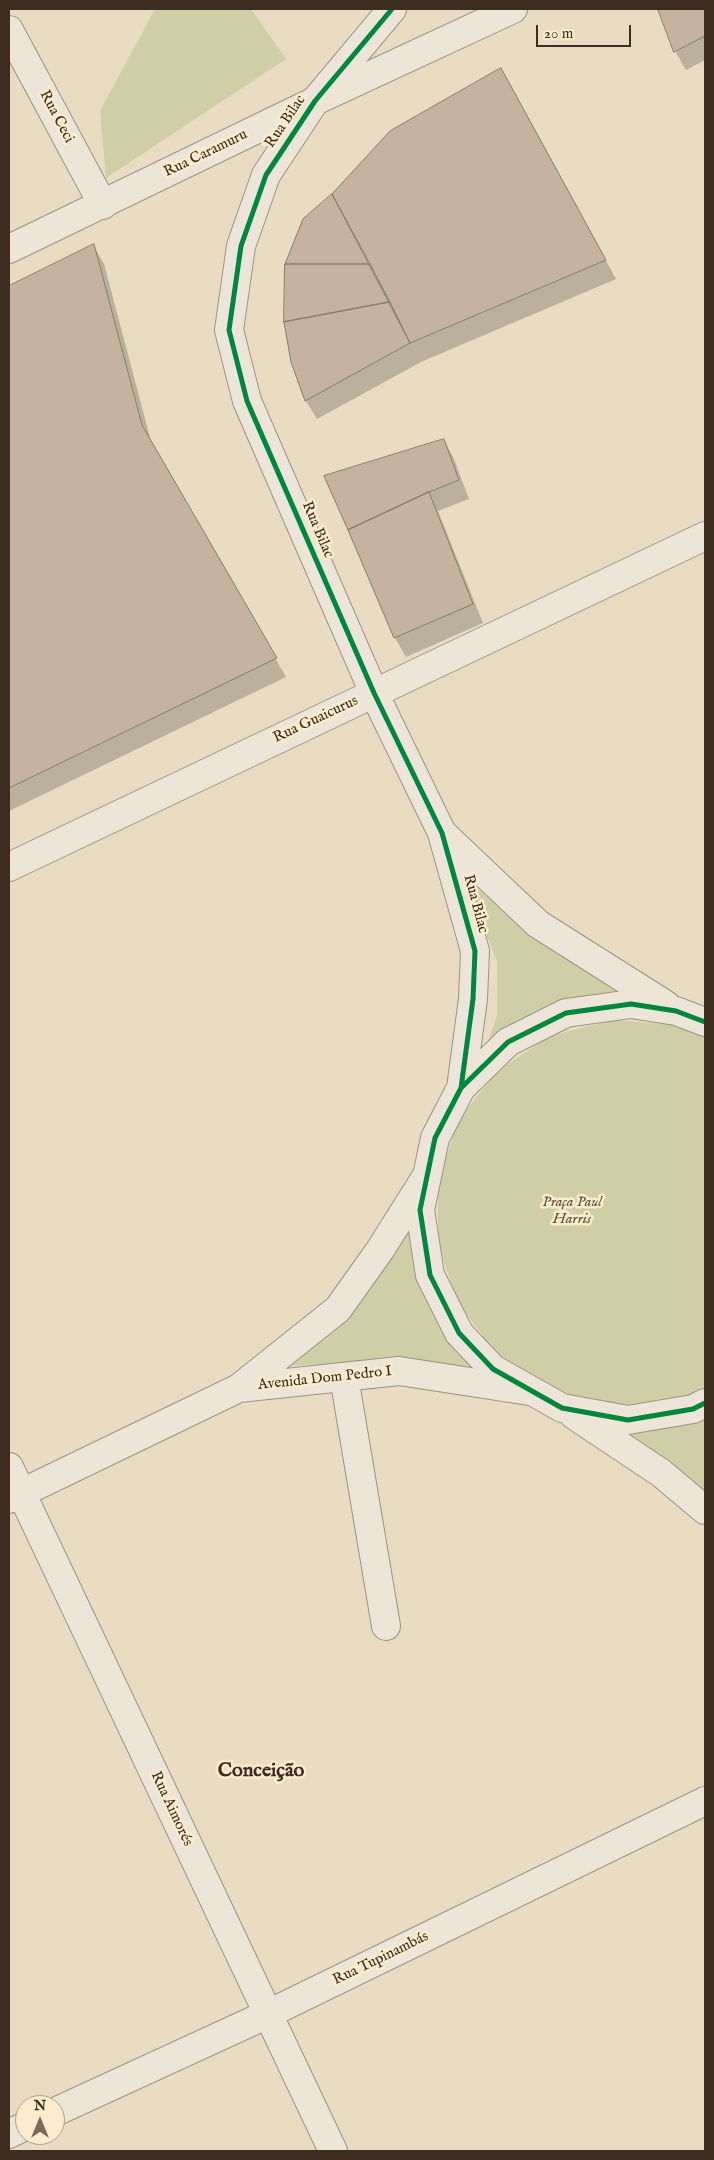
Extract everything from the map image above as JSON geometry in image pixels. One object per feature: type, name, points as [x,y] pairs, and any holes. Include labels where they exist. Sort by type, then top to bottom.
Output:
[{"type":"street","name":"Rua Bilac","points":[[392,9],[315,100],[266,175],[241,246],[229,330],[247,401],[374,693],[442,834],[475,951],[473,999],[461,1088]]},
{"type":"street","name":"Rua Caramuru","points":[[9,250],[315,100],[513,9]]},
{"type":"street","name":"Rua Ceci","points":[[9,30],[103,205]]},
{"type":"street","name":"Rua Guaicurus","points":[[9,867],[705,536]]},
{"type":"street","name":"Rua Bilac","points":[[442,834],[538,924],[676,1011]]},
{"type":"street","points":[[705,1022],[676,1011],[631,1004],[566,1013],[508,1042],[461,1088],[436,1138],[420,1210],[430,1275],[459,1333],[493,1369],[562,1408],[661,1473],[705,1510]]},
{"type":"street","name":"Avenida Dom Pedro I","points":[[15,1496],[239,1388],[338,1308],[380,1250],[426,1177]]},
{"type":"street","name":"Avenida Dom Pedro I","points":[[239,1388],[400,1372],[529,1391]]},
{"type":"street","points":[[344,1377],[386,1626]]},
{"type":"street","points":[[562,1408],[628,1420],[693,1410],[705,1403]]},
{"type":"street","name":"Rua Aimorés","points":[[9,1467],[15,1496],[333,2151]]},
{"type":"street","name":"Rua Tupinambás","points":[[65,2107],[268,2014],[705,1801]]},
{"type":"green space","points":[[155,9],[251,9],[286,59],[106,178],[100,111]]},
{"type":"green space","points":[[461,873],[508,916],[623,990],[590,995],[544,1011],[489,1038],[497,1016],[497,961]]},
{"type":"green space","name":"Praça Paul Harris","points":[[613,1020],[677,1025],[705,1037],[705,1388],[673,1402],[610,1405],[549,1389],[496,1353],[458,1303],[438,1244],[438,1181],[458,1121],[497,1071],[550,1036]]},
{"type":"green space","points":[[408,1223],[416,1276],[445,1337],[479,1373],[399,1359],[291,1366],[343,1323],[376,1280]]},
{"type":"green space","points":[[705,1418],[705,1494],[616,1430]]},
{"type":"building","points":[[658,9],[705,9],[705,36],[674,52]]},
{"type":"building","points":[[501,68],[606,260],[410,343],[332,194],[390,131]]},
{"type":"building","points":[[332,194],[370,264],[285,264],[303,219]]},
{"type":"building","points":[[94,244],[142,425],[277,658],[9,788],[9,286]]},
{"type":"building","points":[[285,264],[370,264],[390,302],[284,322]]},
{"type":"building","points":[[390,302],[410,343],[305,401],[291,362],[284,322]]},
{"type":"building","points":[[444,439],[459,480],[348,530],[324,476]]},
{"type":"building","points":[[429,492],[473,604],[394,638],[348,530]]},
{"type":"cycle path","points":[[392,9],[315,101],[266,175],[241,246],[229,330],[247,401],[374,693],[442,833],[475,951],[473,999],[461,1088]]},
{"type":"cycle path","points":[[705,1022],[676,1011],[631,1004],[566,1013],[508,1042],[461,1088],[435,1138],[420,1210],[430,1275],[459,1333],[493,1369],[562,1408],[628,1420],[693,1409],[705,1403]]},
{"type":"district","name":"Conceição","points":[[261,1772]]}]
